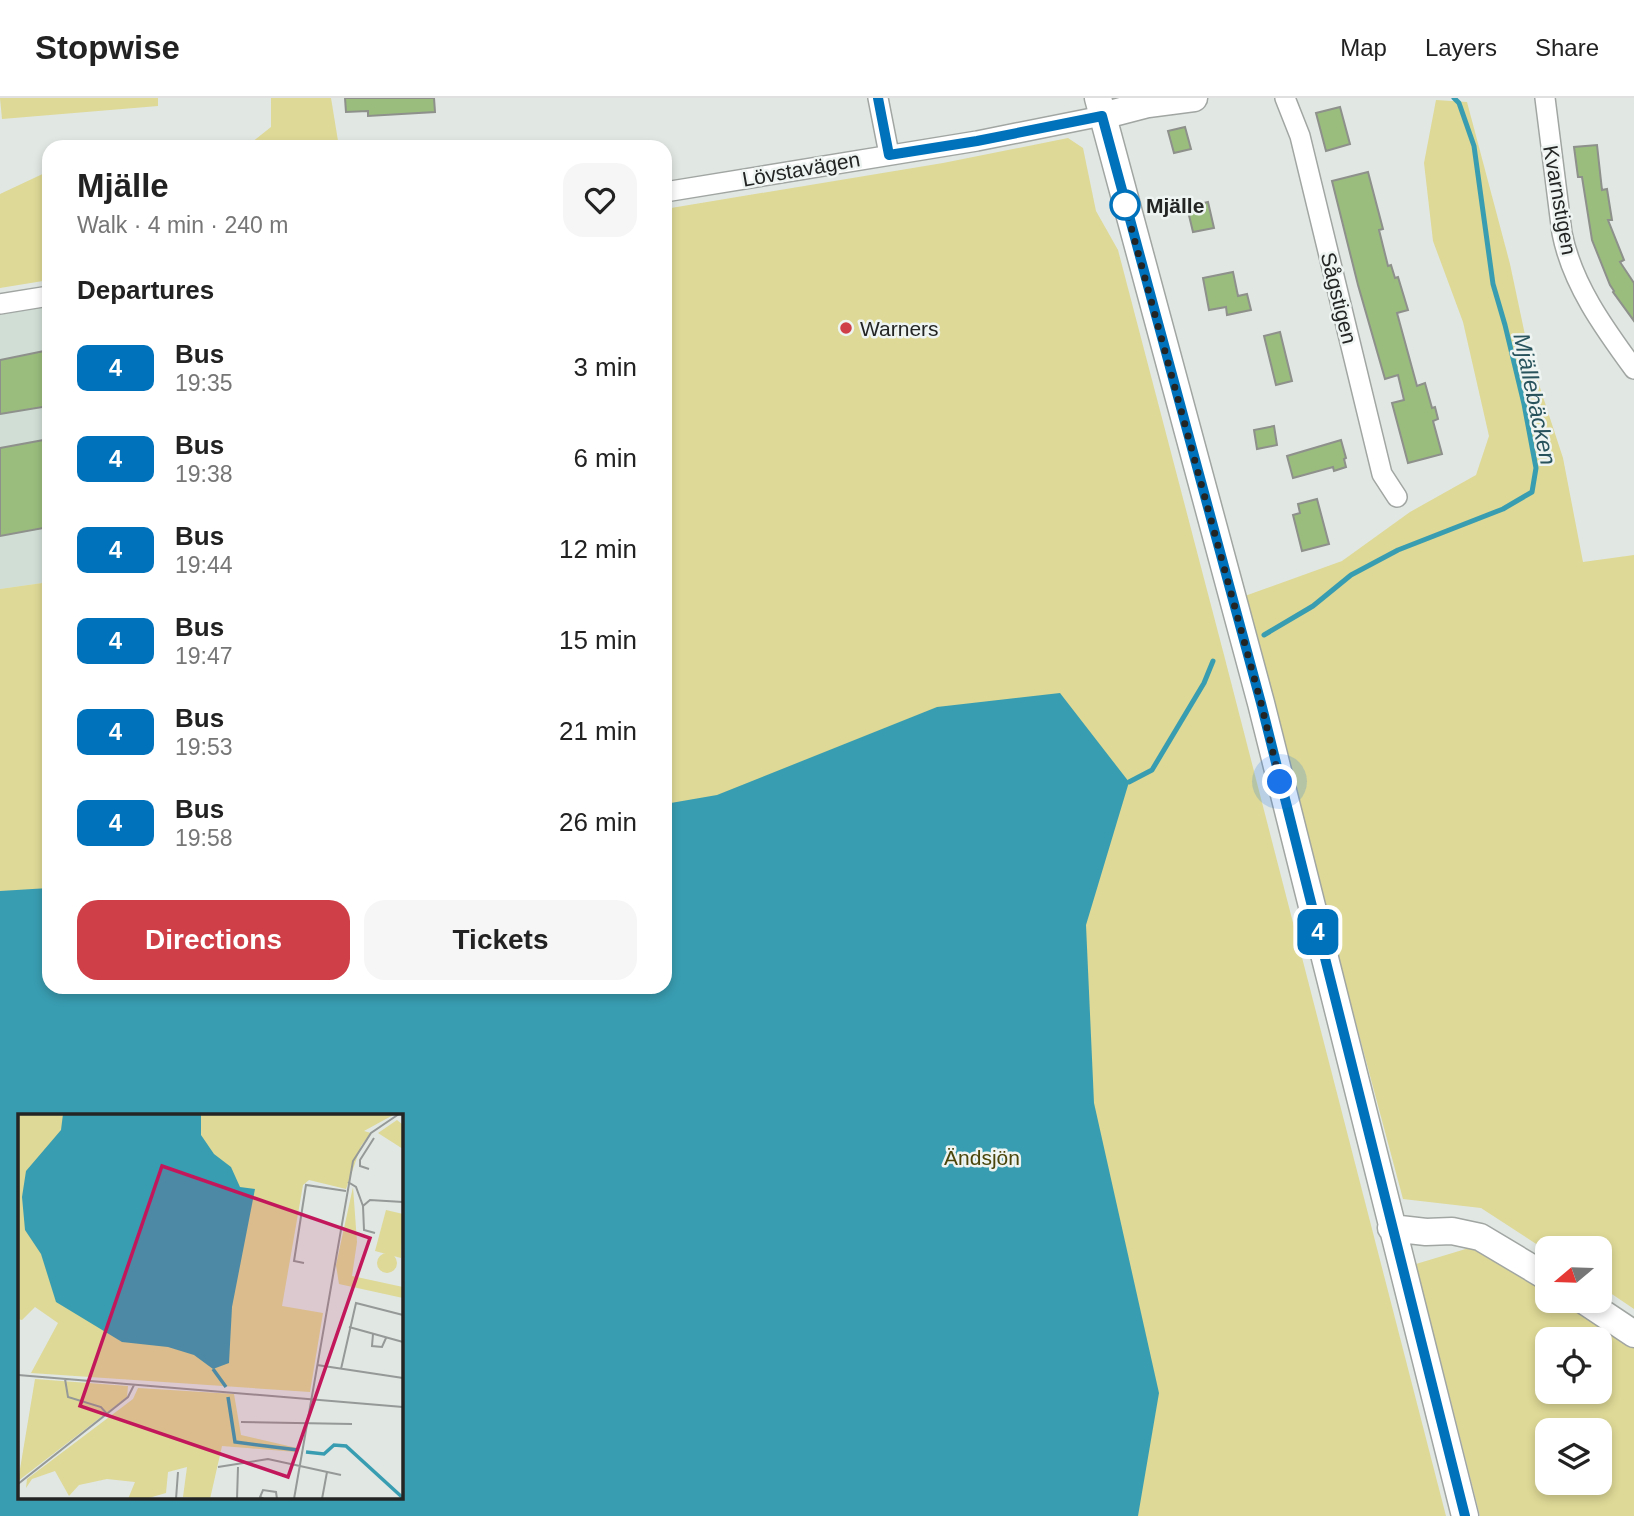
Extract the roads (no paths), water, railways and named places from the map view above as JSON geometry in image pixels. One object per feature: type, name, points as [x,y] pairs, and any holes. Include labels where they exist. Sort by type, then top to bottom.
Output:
[{"type":"main road","points":[[1194,98],[1100,107],[1261,703],[1465,1516]]},
{"type":"main road","points":[[1391,1228],[1426,1232],[1452,1231],[1480,1237],[1535,1270]]},
{"type":"main road","points":[[1602,1313],[1634,1334]]},
{"type":"street","points":[[878,98],[889,155]]},
{"type":"street","name":"Sågstigen","points":[[1285,98],[1300,136],[1382,474],[1397,497]]},
{"type":"street","name":"Kvarnstigen","points":[[1545,98],[1566,254],[1584,293],[1634,369]]},
{"type":"street","name":"Lövstavägen","points":[[672,191],[977,141],[1100,107]]},
{"type":"street","points":[[0,304],[42,297]]},
{"type":"water","name":"Ändsjön","points":[[1060,693],[1129,782],[1086,925],[1094,1103],[1159,1393],[1138,1516],[0,1516],[0,891],[42,888],[42,994],[672,994],[672,803],[717,795],[937,707]]},
{"type":"waterway","name":"Mjällebäcken","points":[[1264,635],[1313,606],[1351,575],[1398,550],[1503,509],[1532,492],[1536,468],[1524,404],[1493,284],[1474,146],[1459,103],[1454,98]]},
{"type":"waterway","name":"Mjällebäcken","points":[[1129,782],[1152,770],[1204,683],[1213,661]]},
{"type":"place","name":"Mjälle","points":[[1125,205]]},
{"type":"place","name":"Warners","points":[[846,328]]}]
